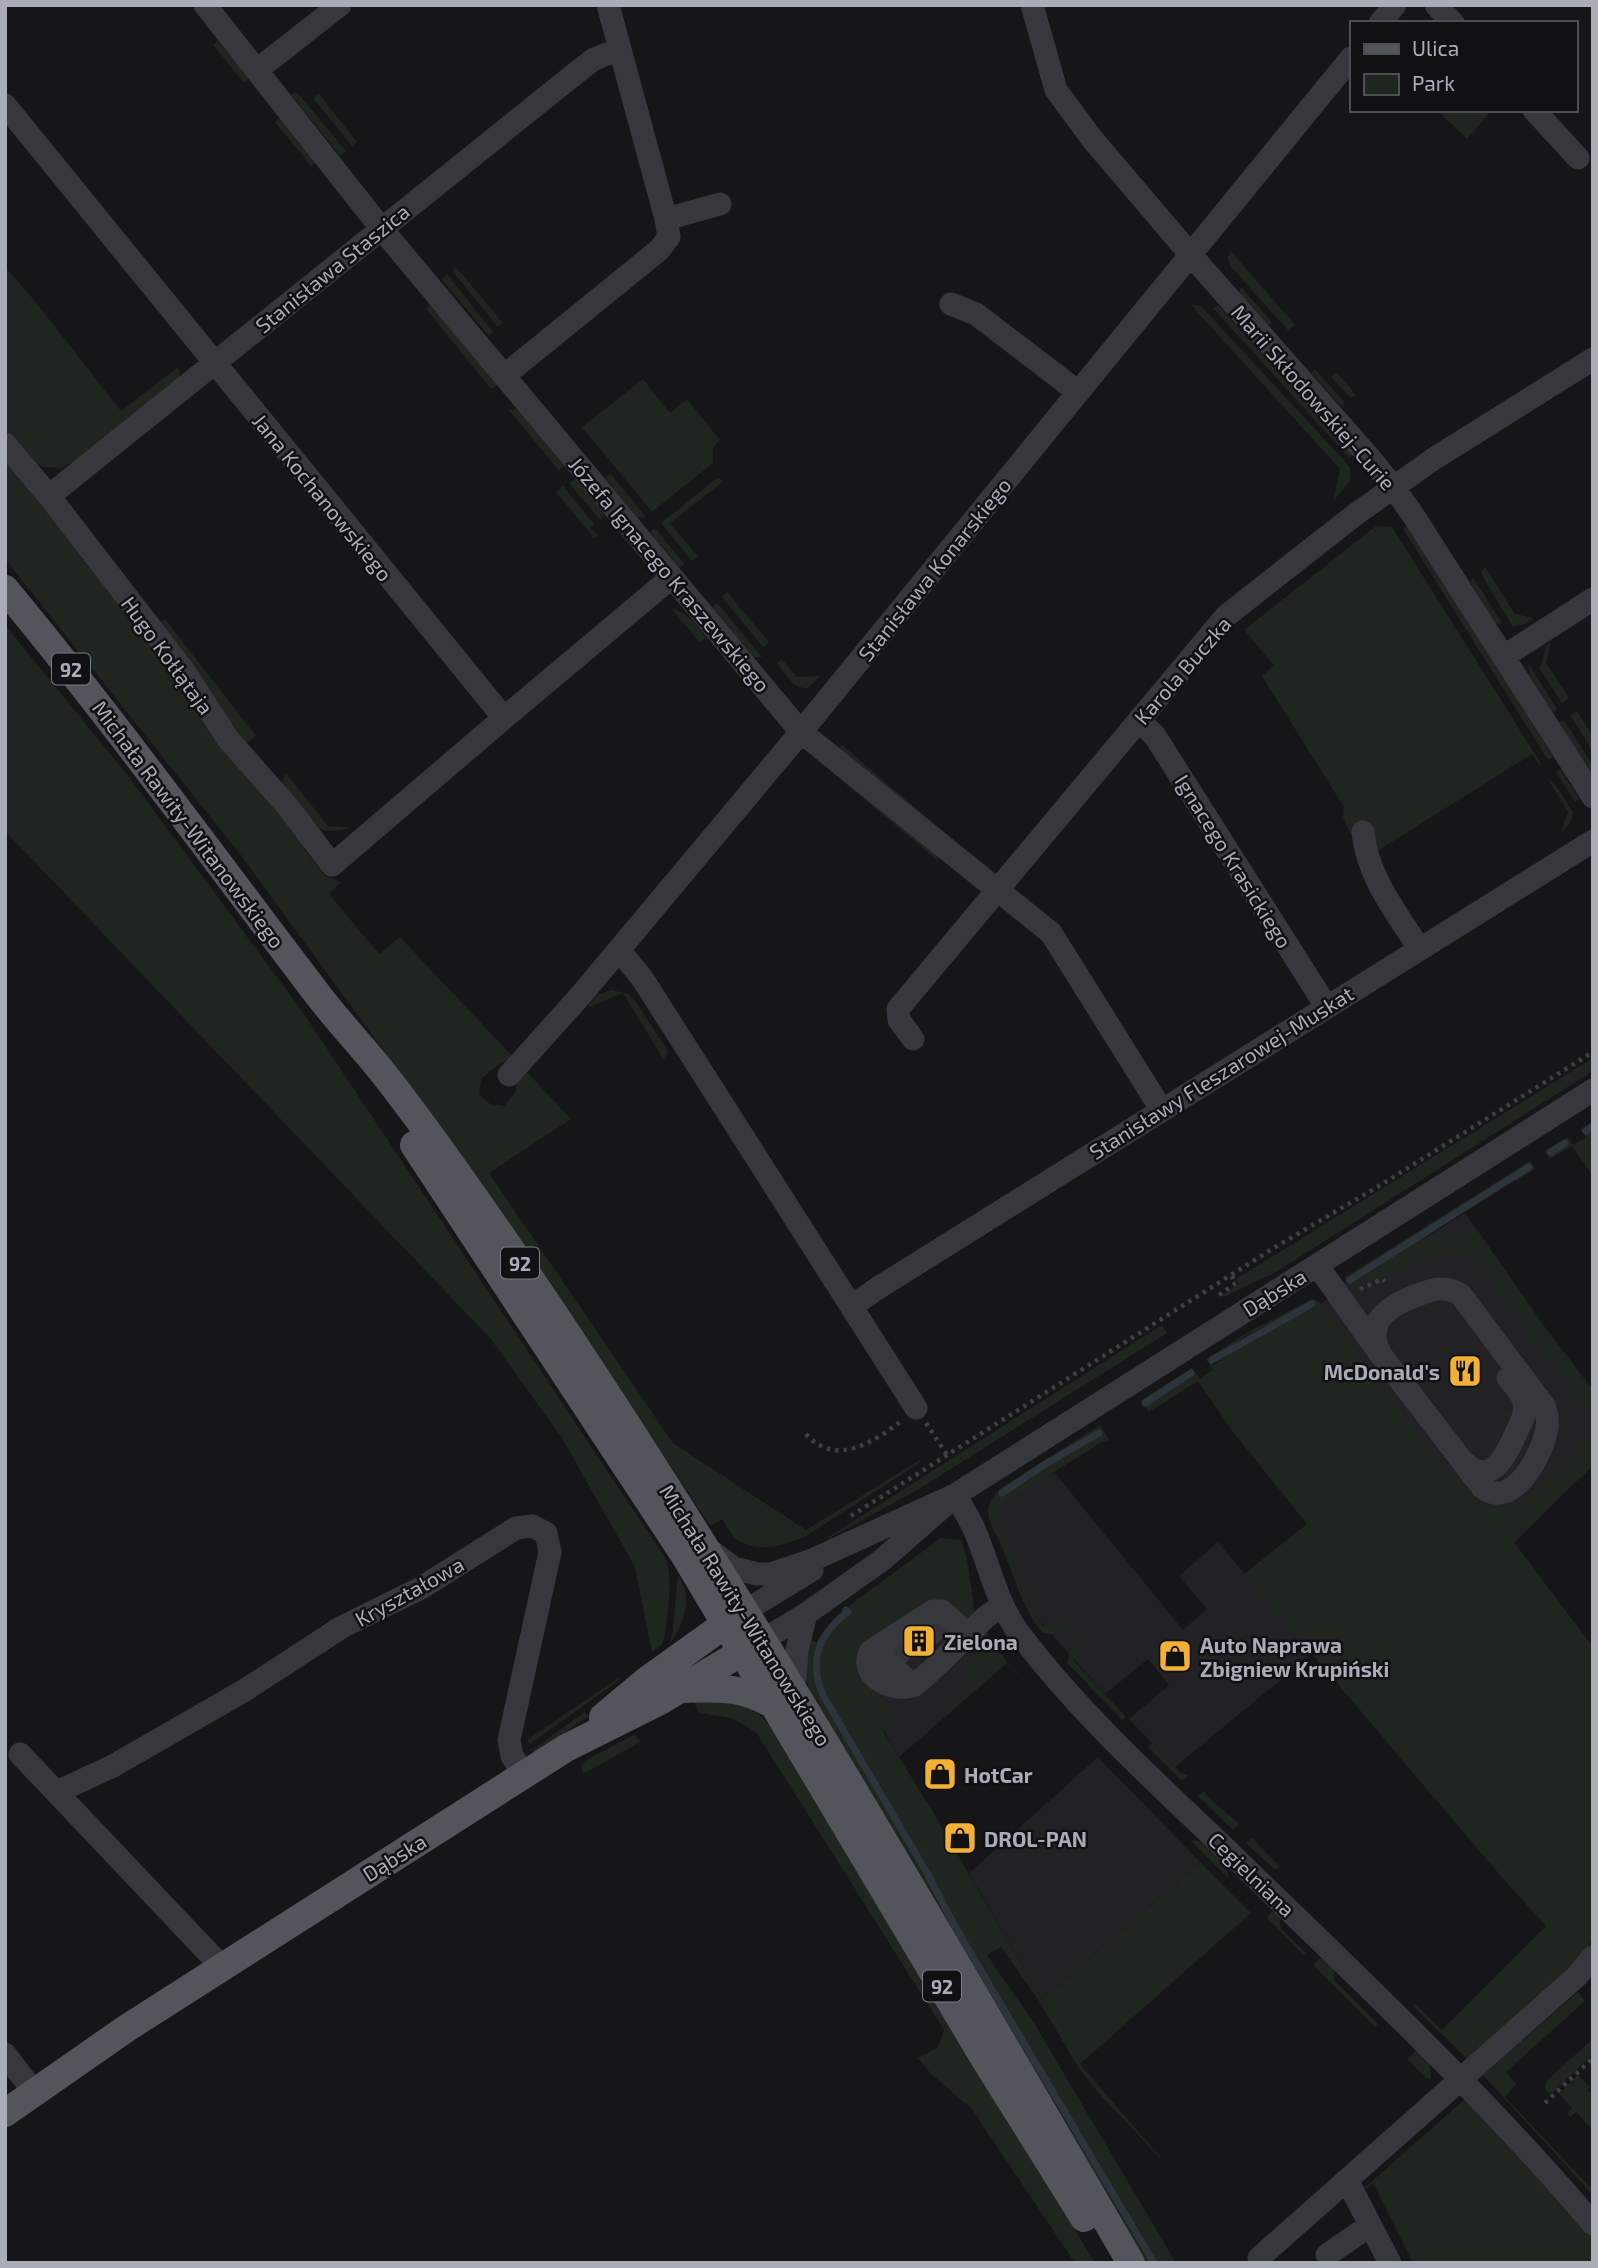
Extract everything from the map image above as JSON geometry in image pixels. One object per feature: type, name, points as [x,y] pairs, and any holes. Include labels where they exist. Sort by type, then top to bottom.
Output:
[{"type":"main road","name":"Michała Rawity-Witanowskiego","points":[[5,589],[151,772],[318,996],[382,1071],[490,1219],[633,1433],[703,1544],[736,1617]]},
{"type":"main road","name":"Michała Rawity-Witanowskiego","points":[[318,996],[369,1080],[605,1433],[736,1617],[978,2046],[1112,2263]]},
{"type":"main road","name":"Dąbska","points":[[566,1748],[646,1681],[736,1617]]},
{"type":"main road","name":"Dąbska","points":[[5,2113],[127,2028],[524,1774],[566,1748],[680,1689],[753,1646]]},
{"type":"main road","name":"Dąbska","points":[[680,1689],[729,1688],[785,1700]]},
{"type":"main road","name":"Michała Rawity-Witanowskiego","points":[[785,1700],[923,1907],[1131,2263]]},
{"type":"street","name":"Józefa Ignacego Kraszewskiego","points":[[205,5],[381,228],[801,732],[1051,933],[1161,1109]]},
{"type":"street","points":[[257,70],[340,5]]},
{"type":"street","points":[[505,375],[665,245],[669,237],[608,5]]},
{"type":"street","name":"Marii Skłodowskiej-Curie","points":[[1032,5],[1056,90],[1093,140],[1393,487],[1413,514],[1593,797]]},
{"type":"street","points":[[1382,21],[1395,5]]},
{"type":"street","points":[[1436,5],[1450,21]]},
{"type":"street","name":"Stanisława Staszica","points":[[49,496],[576,73],[594,60],[620,50]]},
{"type":"street","name":"Stanisława Konarskiego","points":[[509,1075],[619,950],[801,732],[1350,59]]},
{"type":"street","name":"Jana Kochanowskiego","points":[[5,106],[504,718]]},
{"type":"street","points":[[1536,112],[1578,158]]},
{"type":"street","points":[[666,219],[719,204]]},
{"type":"street","points":[[951,304],[976,314],[1078,392]]},
{"type":"street","name":"Karola Buczka","points":[[913,1039],[899,1020],[898,1009],[1226,616],[1393,487],[1593,359]]},
{"type":"street","name":"Hugo Kołłątaja","points":[[5,444],[49,496],[184,671],[228,739],[288,807],[332,865],[504,718]]},
{"type":"street","points":[[504,718],[672,578]]},
{"type":"street","points":[[1503,657],[1593,599]]},
{"type":"street","name":"Ignacego Krasickiego","points":[[1139,720],[1155,736],[1326,1006]]},
{"type":"street","points":[[1363,832],[1375,878],[1419,948]]},
{"type":"street","name":"Stanisławy Fleszarowej-Muskat","points":[[852,1306],[1161,1109],[1593,841]]},
{"type":"street","points":[[619,950],[642,978],[916,1408]]},
{"type":"street","name":"Dąbska","points":[[703,1544],[734,1568],[757,1574],[771,1574],[810,1561],[955,1495],[1593,1090]]},
{"type":"street","points":[[1317,1265],[1349,1301],[1381,1354],[1485,1490],[1495,1493],[1509,1490],[1526,1475],[1547,1429],[1546,1412],[1539,1398],[1466,1299],[1449,1289],[1429,1290],[1364,1316],[1355,1313],[1349,1301]]},
{"type":"street","points":[[1429,1290],[1439,1290],[1447,1295],[1523,1398],[1524,1412],[1507,1455],[1499,1465],[1486,1471],[1471,1468],[1462,1460]]},
{"type":"street","points":[[1381,1354],[1376,1344],[1376,1326],[1386,1311],[1395,1305]]},
{"type":"street","name":"Dąbska","points":[[753,1646],[806,1614],[882,1560],[938,1513],[955,1495]]},
{"type":"street","name":"Cegielniana","points":[[955,1495],[976,1534],[1003,1607],[1013,1626],[1033,1652],[1088,1713],[1460,2080],[1593,2224]]},
{"type":"street","name":"Kryształowa","points":[[57,1792],[137,1753],[245,1690],[342,1628],[421,1588],[516,1528],[532,1526],[546,1533],[550,1552],[509,1740],[512,1756],[524,1774]]},
{"type":"street","name":"Dąbska","points":[[736,1617],[881,1529]]},
{"type":"street","points":[[945,1631],[907,1654],[945,1631],[1003,1607]]},
{"type":"street","points":[[785,1700],[806,1614]]},
{"type":"street","points":[[20,1754],[222,1967]]},
{"type":"street","points":[[1259,2258],[1576,1977],[1593,1957]]},
{"type":"street","points":[[5,2054],[34,2092]]},
{"type":"street","points":[[1347,2180],[1390,2263]]},
{"type":"street","points":[[1327,2255],[1369,2226]]},
{"type":"path","points":[[843,1521],[1231,1275],[1593,1052]]},
{"type":"path","points":[[1219,1295],[1236,1283],[1231,1275]]},
{"type":"path","points":[[1349,1301],[1361,1289],[1382,1279],[1385,1281]]},
{"type":"path","points":[[806,1434],[815,1445],[827,1449],[844,1450],[864,1446],[916,1408],[947,1455]]},
{"type":"path","points":[[1545,2103],[1593,2058]]},
{"type":"shaded area","points":[[1465,1213],[1544,1326],[1593,1390],[1593,1464],[1503,1554],[1320,1304]]},
{"type":"shaded area","points":[[1054,1472],[1183,1630],[1207,1609],[1179,1576],[1218,1542],[1312,1654],[1175,1767],[1129,1719],[1169,1685],[1148,1659],[1105,1694],[1032,1610],[992,1510]]},
{"type":"shaded area","points":[[941,1595],[1007,1663],[899,1757],[854,1679],[861,1647]]},
{"type":"shaded area","points":[[1098,1757],[1200,1862],[1042,2000],[969,1873]]},
{"type":"green space","points":[[218,41],[249,79],[244,83],[213,45]]},
{"type":"green space","points":[[297,92],[346,151],[340,155],[291,95]]},
{"type":"green space","points":[[319,94],[357,142],[352,146],[313,98]]},
{"type":"green space","points":[[1439,112],[1490,112],[1467,139]]},
{"type":"green space","points":[[280,118],[316,162],[311,166],[275,122]]},
{"type":"green space","points":[[1231,251],[1295,325],[1288,330],[1230,266],[1228,257]]},
{"type":"green space","points":[[5,267],[121,411],[178,367],[180,375],[176,382],[98,448],[62,468],[43,467],[33,462],[5,429]]},
{"type":"green space","points":[[456,267],[503,323],[498,327],[452,271]]},
{"type":"green space","points":[[447,274],[493,332],[489,336],[442,280]]},
{"type":"green space","points":[[1241,287],[1272,322],[1268,326],[1239,295]]},
{"type":"green space","points":[[431,304],[498,385],[491,389],[426,309]]},
{"type":"green space","points":[[1191,305],[1201,306],[1350,467],[1350,481],[1334,500],[1340,469]]},
{"type":"green space","points":[[1218,305],[1353,455],[1349,458],[1214,309]]},
{"type":"green space","points":[[1315,369],[1345,403],[1341,406],[1311,373]]},
{"type":"green space","points":[[1337,372],[1356,395],[1351,398],[1331,377]]},
{"type":"green space","points":[[643,379],[670,413],[687,399],[720,440],[713,448],[713,463],[652,512],[582,427]]},
{"type":"green space","points":[[517,409],[564,466],[559,471],[509,410]]},
{"type":"green space","points":[[5,453],[306,841],[304,849],[325,876],[341,882],[329,894],[379,954],[400,937],[513,1057],[481,1079],[479,1095],[490,1104],[504,1106],[516,1091],[517,1080],[525,1070],[571,1119],[489,1173],[673,1443],[806,1530],[920,1460],[921,1462],[806,1536],[789,1543],[770,1547],[752,1546],[735,1538],[722,1519],[710,1526],[544,1273],[376,1040],[240,854],[5,559]]},
{"type":"green space","points":[[610,473],[645,518],[637,517],[605,478]]},
{"type":"green space","points":[[717,478],[724,481],[670,523],[698,557],[692,561],[661,523]]},
{"type":"green space","points":[[575,479],[604,514],[600,520],[569,483]]},
{"type":"green space","points":[[563,486],[594,524],[590,528],[598,535],[594,538],[556,492]]},
{"type":"green space","points":[[1376,526],[1392,527],[1540,762],[1539,765],[1532,754],[1363,860],[1343,818],[1344,807],[1262,676],[1274,665],[1244,630]]},
{"type":"green space","points":[[1408,526],[1553,757],[1548,760],[1403,529]]},
{"type":"green space","points":[[655,528],[683,562],[680,568],[650,532]]},
{"type":"green space","points":[[1485,567],[1515,614],[1534,618],[1513,627],[1483,577],[1481,572]]},
{"type":"green space","points":[[1472,579],[1502,623],[1499,625],[1471,583]]},
{"type":"green space","points":[[727,592],[769,642],[763,647],[722,597]]},
{"type":"green space","points":[[717,603],[762,657],[753,657],[712,607]]},
{"type":"green space","points":[[671,608],[687,616],[706,638],[700,643]]},
{"type":"green space","points":[[165,619],[256,736],[244,745],[156,622]]},
{"type":"green space","points":[[5,625],[129,777],[302,1011],[664,1556],[670,1583],[665,1635],[662,1644],[652,1653],[635,1567],[562,1438],[490,1338],[5,831]]},
{"type":"green space","points":[[1551,642],[1546,663],[1569,698],[1562,703],[1540,669],[1546,646]]},
{"type":"green space","points":[[782,659],[797,677],[820,676],[808,688],[798,686],[777,663]]},
{"type":"green space","points":[[1528,663],[1556,711],[1552,712],[1530,676]]},
{"type":"green space","points":[[1577,711],[1593,736],[1593,752],[1570,715]]},
{"type":"green space","points":[[1564,720],[1593,765],[1593,776],[1559,723]]},
{"type":"green space","points":[[842,745],[979,862],[977,864],[839,748]]},
{"type":"green space","points":[[829,765],[938,857],[937,860],[827,768]]},
{"type":"green space","points":[[1560,769],[1579,799],[1575,802],[1556,772]]},
{"type":"green space","points":[[286,773],[328,826],[351,827],[328,831],[307,823],[280,785]]},
{"type":"green space","points":[[1548,779],[1557,787],[1573,812],[1570,823],[1561,833],[1568,812]]},
{"type":"green space","points":[[612,990],[629,994],[635,1001],[668,1051],[664,1060],[623,993],[587,1008],[597,995]]},
{"type":"green space","points":[[1593,1058],[1593,1071],[1276,1272],[1224,1297],[1222,1295],[1239,1284],[1236,1279]]},
{"type":"green space","points":[[1593,1121],[1593,1176],[1572,1146],[1550,1159],[1544,1151],[1568,1137],[1573,1145],[1586,1137],[1580,1129]]},
{"type":"green space","points":[[1530,1161],[1535,1169],[1516,1181],[1512,1175],[1347,1279],[1350,1284],[1423,1238],[1478,1231],[1544,1326],[1593,1390],[1593,1418],[1589,1410],[1569,1394],[1572,1390],[1550,1361],[1547,1363],[1523,1331],[1526,1329],[1510,1307],[1507,1309],[1495,1293],[1497,1290],[1475,1261],[1472,1262],[1467,1255],[1455,1250],[1452,1257],[1451,1252],[1444,1251],[1441,1258],[1449,1261],[1447,1262],[1434,1255],[1359,1286],[1350,1293],[1346,1288],[1345,1277]]},
{"type":"green space","points":[[1312,1299],[1317,1300],[1449,1478],[1458,1477],[1484,1507],[1503,1508],[1520,1501],[1566,1461],[1593,1432],[1593,1466],[1529,1526],[1511,1538],[1593,1647],[1593,1939],[1580,1962],[1468,2060],[1413,2006],[1415,2004],[1442,2030],[1546,1926],[1244,1574],[1307,1524],[1233,1432],[1198,1381],[1149,1412],[1141,1400],[1192,1368],[1200,1379],[1213,1370],[1206,1359],[1250,1331]],"holes":[[[1313,1301],[1315,1306],[1249,1341],[1213,1365],[1209,1360],[1246,1336]]]},
{"type":"green space","points":[[1162,1325],[1167,1333],[919,1489],[827,1538]]},
{"type":"green space","points":[[1100,1425],[1109,1440],[993,1510],[1037,1618],[1044,1627],[1062,1622],[1067,1629],[1051,1634],[1042,1633],[1023,1599],[991,1525],[989,1506],[1001,1488]]},
{"type":"green space","points":[[941,1538],[961,1540],[967,1559],[975,1614],[967,1622],[940,1597],[861,1647],[856,1669],[900,1715],[883,1731],[1042,2000],[1200,1862],[1251,1913],[1080,2064],[1167,2165],[1102,2097],[1078,2067],[1039,2001],[1001,1947],[987,1955],[1034,2023],[1176,2263],[1146,2263],[1056,2105],[808,1688],[804,1667],[811,1640],[816,1642],[838,1614]]},
{"type":"green space","points":[[678,1575],[685,1593],[685,1612],[679,1629],[668,1646],[672,1636]]},
{"type":"green space","points":[[987,1633],[1007,1662],[1037,1694],[1007,1663],[947,1715],[944,1712],[960,1698],[981,1637]]},
{"type":"green space","points":[[1079,1642],[1083,1646],[1073,1660],[1126,1717],[1122,1720],[1067,1663],[1069,1654]]},
{"type":"green space","points":[[620,1677],[530,1744],[527,1740]]},
{"type":"green space","points":[[703,1695],[752,1707],[773,1729],[1095,2263],[1075,2263],[971,2108],[930,2073],[918,2058],[938,2047],[944,2030],[756,1732],[731,1718],[699,1713],[692,1698]]},
{"type":"green space","points":[[585,1712],[589,1716],[535,1753],[532,1750]]},
{"type":"green space","points":[[635,1734],[640,1742],[583,1774],[583,1762]]},
{"type":"green space","points":[[1152,1743],[1181,1773],[1188,1775],[1182,1781],[1148,1747]]},
{"type":"green space","points":[[1205,1791],[1205,1794],[1239,1824],[1233,1830],[1198,1796]]},
{"type":"green space","points":[[1252,1838],[1279,1866],[1275,1870],[1246,1843]]},
{"type":"green space","points":[[1196,1840],[1208,1846],[1223,1860],[1228,1878],[1191,1841]]},
{"type":"green space","points":[[1271,1912],[1279,1914],[1281,1929],[1306,1953],[1304,1955],[1267,1918]]},
{"type":"green space","points":[[1319,1959],[1325,1959],[1334,1968],[1334,1980],[1378,2024],[1375,2027],[1313,1965]]},
{"type":"green space","points":[[1578,1992],[1585,2001],[1506,2072],[1516,2084],[1505,2097],[1593,2190],[1593,2195],[1483,2075]]},
{"type":"green space","points":[[1593,2039],[1593,2054],[1550,2095],[1545,2088],[1547,2080]]},
{"type":"green space","points":[[1417,2050],[1430,2065],[1431,2079],[1426,2078],[1407,2059]]},
{"type":"green space","points":[[1578,2075],[1590,2087],[1587,2090],[1593,2096],[1593,2130],[1576,2112],[1570,2117],[1567,2113],[1572,2108],[1559,2094]]},
{"type":"green space","points":[[1465,2099],[1593,2239],[1593,2263],[1413,2263],[1373,2183],[1362,2190]]},
{"type":"waterway","points":[[1586,1131],[1593,1126]]},
{"type":"waterway","points":[[1551,1152],[1565,1143]]},
{"type":"waterway","points":[[1350,1280],[1529,1167]]},
{"type":"waterway","points":[[1212,1360],[1312,1304]]},
{"type":"waterway","points":[[1145,1403],[1191,1373]]},
{"type":"waterway","points":[[1002,1493],[1099,1433]]},
{"type":"waterway","points":[[846,1610],[848,1612],[829,1630],[819,1650],[817,1672],[824,1697],[927,1873],[957,1930],[1154,2263]]},
{"type":"tunnel","points":[[931,1621],[945,1636]]},
{"type":"tunnel","points":[[908,1636],[922,1651]]},
{"type":"tunnel","points":[[893,1646],[908,1660]]},
{"type":"place","name":"McDonald's","points":[[1465,1371]]},
{"type":"place","name":"Zielona","points":[[919,1641]]},
{"type":"place","name":"Auto Naprawa Zbigniew Krupiński","points":[[1175,1656]]},
{"type":"place","name":"HotCar","points":[[940,1774]]},
{"type":"place","name":"DROL-PAN","points":[[960,1838]]}]
